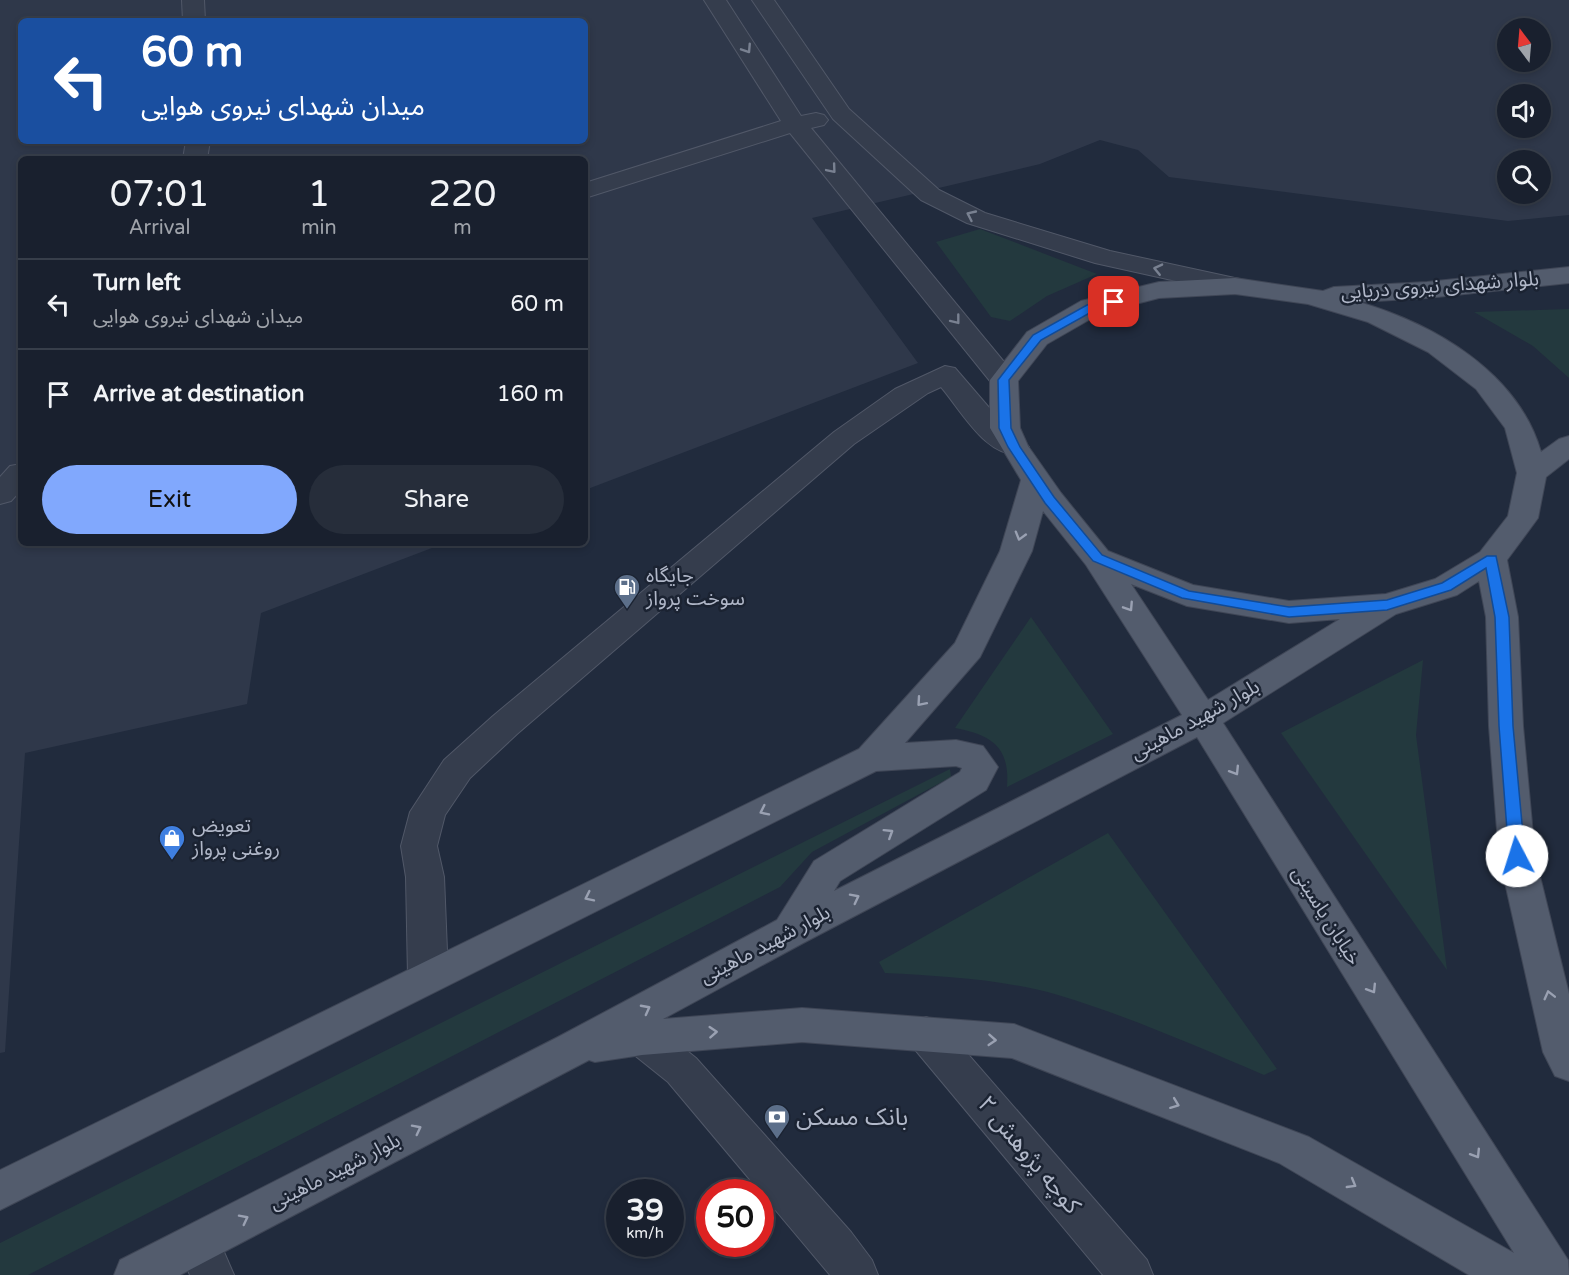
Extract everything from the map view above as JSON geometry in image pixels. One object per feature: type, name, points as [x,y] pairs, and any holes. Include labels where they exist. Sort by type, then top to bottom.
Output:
[{"type":"main road","name":"بلوار شهدای نیروی دریایی","points":[[1311,296],[1427,290],[1569,275]]},
{"type":"main road","points":[[1004,380],[1037,338],[1091,308],[1159,290],[1235,286],[1311,296],[1378,316],[1428,341],[1486,383],[1519,427],[1532,473],[1523,518],[1491,559],[1446,587],[1387,605],[1289,612],[1187,595],[1097,558]]},
{"type":"main road","name":"خیابان یاسینی","points":[[1004,380],[1005,428],[1014,447],[1036,480],[1097,558],[1203,719],[1552,1275]]},
{"type":"main road","points":[[1532,473],[1569,445]]},
{"type":"main road","points":[[0,1191],[428,976],[871,758],[968,649],[1016,551],[1036,480]]},
{"type":"main road","points":[[1491,559],[1502,617],[1506,726],[1517,856],[1560,1041],[1569,1064]]},
{"type":"main road","name":"بلوار شهید ماهینی","points":[[136,1275],[205,1259],[572,1049],[791,931],[1203,719],[1387,605]]},
{"type":"main road","points":[[791,931],[827,871],[973,781],[980,767],[971,755],[956,753],[871,758]]},
{"type":"main road","points":[[572,1049],[642,1038],[802,1025],[1014,1041],[1294,1150],[1510,1275]]},
{"type":"street","points":[[193,0],[194,18]]},
{"type":"street","points":[[715,0],[795,124],[1004,380]]},
{"type":"street","points":[[763,0],[841,114],[930,195],[976,218],[1104,256],[1235,286]]},
{"type":"street","points":[[588,190],[795,124],[841,114]]},
{"type":"street","points":[[428,976],[425,877],[419,846],[428,812],[457,769],[505,724],[844,438],[891,403],[926,382],[945,374],[973,404],[1000,440],[1014,447]]},
{"type":"street","points":[[0,494],[18,476]]},
{"type":"street","name":"کوچه پژوهش ۲","points":[[926,1034],[1131,1275]]},
{"type":"street","points":[[642,1038],[682,1070],[835,1246],[856,1275]]},
{"type":"shaded area","points":[[0,0],[1569,0],[1569,215],[1508,221],[1169,177],[1138,150],[1100,140],[1040,164],[812,218],[918,363],[588,489],[588,156],[18,156],[18,546],[437,546],[261,613],[247,704],[25,753],[5,1052],[0,1053]]},
{"type":"green space","points":[[980,229],[1097,274],[1047,296],[1010,321],[991,317],[936,242]]},
{"type":"green space","points":[[1569,309],[1569,378],[1533,346],[1474,312]]},
{"type":"green space","points":[[1031,617],[1113,734],[1007,787],[1005,762],[996,745],[989,739],[955,728]]},
{"type":"green space","points":[[1423,660],[1416,735],[1447,970],[1281,733]]},
{"type":"green space","points":[[950,769],[951,777],[812,852],[780,887],[28,1275],[0,1275],[0,1243]]},
{"type":"green space","points":[[1108,833],[1277,1069],[1264,1075],[1136,1022],[1058,995],[1015,985],[972,979],[885,973],[879,962]]},
{"type":"place","name":"جایگاه سوخت پرواز","points":[[627,610]]},
{"type":"place","name":"تعویض روغنی پرواز","points":[[172,861]]},
{"type":"place","name":"بانک مسکن","points":[[777,1140]]},
{"type":"route","points":[[1114,302],[1091,308],[1037,338],[1004,380],[1005,428],[1014,447],[1050,500],[1097,558],[1187,595],[1289,612],[1387,605],[1446,587],[1491,559],[1502,617],[1506,726],[1517,856]]}]
